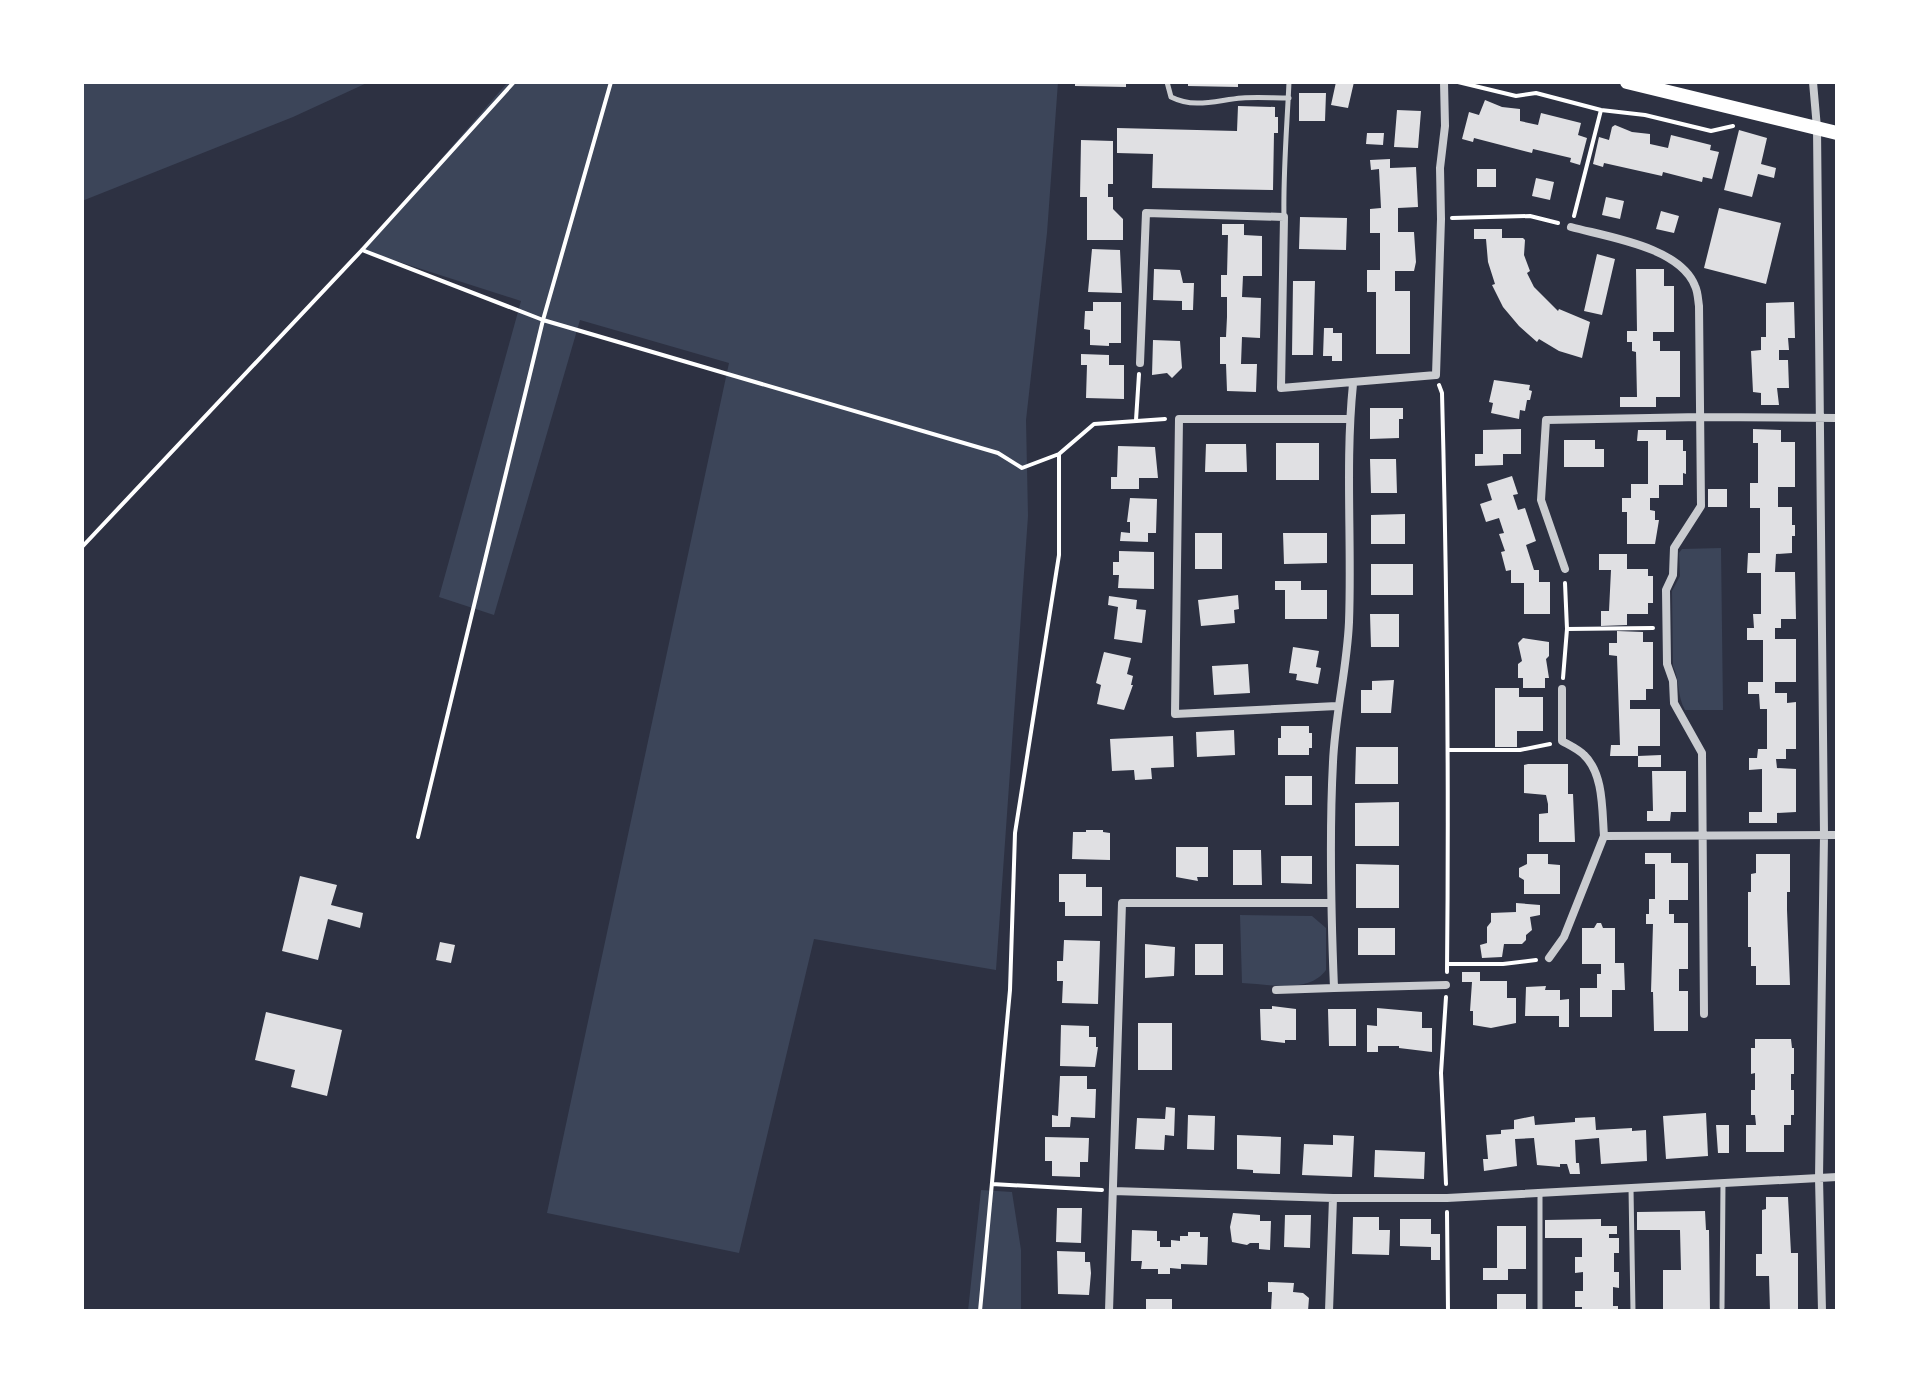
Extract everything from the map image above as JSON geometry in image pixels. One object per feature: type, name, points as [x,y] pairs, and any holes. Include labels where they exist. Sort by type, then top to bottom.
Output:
[{"type":"main road","points":[[1627,82],[1837,133]]},
{"type":"street","points":[[1140,363],[1146,213],[1284,217],[1281,388],[1436,375],[1444,82]]},
{"type":"street","points":[[1813,82],[1817,128],[1824,835],[1819,1178],[1822,1311]]},
{"type":"street","points":[[1571,227],[1657,251],[1685,270],[1695,286],[1699,306],[1701,506],[1674,548],[1673,575],[1666,590],[1667,664],[1673,681],[1674,703],[1702,753],[1704,1014]]},
{"type":"street","points":[[1334,988],[1331,903],[1333,763],[1337,706],[1349,625],[1349,419],[1353,384]]},
{"type":"street","points":[[1565,569],[1541,500],[1546,420],[1837,418]]},
{"type":"street","points":[[1337,706],[1175,714],[1179,419],[1349,419]]},
{"type":"street","points":[[1549,958],[1564,937],[1604,836],[1601,794],[1594,770],[1585,755],[1562,741],[1562,689]]},
{"type":"street","points":[[1604,836],[1837,835]]},
{"type":"street","points":[[1109,1311],[1122,903],[1331,903]]},
{"type":"street","points":[[1276,990],[1446,985]]},
{"type":"street","points":[[1113,1191],[1447,1198],[1837,1177]]},
{"type":"street","points":[[1329,1311],[1333,1198]]},
{"type":"lane","points":[[1167,82],[1171,97],[1182,103],[1199,105],[1244,98],[1289,98]]},
{"type":"lane","points":[[1284,217],[1283,177],[1288,136],[1289,82]]},
{"type":"lane","points":[[1722,1308],[1723,1183]]},
{"type":"lane","points":[[1631,1188],[1633,1311]]},
{"type":"lane","points":[[1540,1193],[1540,1311]]},
{"type":"path","points":[[82,547],[362,250],[514,82]]},
{"type":"path","points":[[418,837],[543,320],[611,82]]},
{"type":"path","points":[[1458,82],[1516,96],[1536,93],[1601,110],[1645,115],[1711,131],[1731,127],[1749,112]]},
{"type":"path","points":[[1441,219],[1530,216],[1571,227],[1601,110]]},
{"type":"path","points":[[362,250],[543,320],[998,453],[1022,468],[1059,454],[1094,424],[1179,419]]},
{"type":"path","points":[[1136,420],[1140,363]]},
{"type":"path","points":[[1436,375],[1442,393],[1449,750],[1447,964],[1441,1073],[1448,1311]]},
{"type":"path","points":[[980,1311],[1010,990],[1015,833],[1059,555],[1059,454]]},
{"type":"path","points":[[1562,689],[1567,629],[1565,569]]},
{"type":"path","points":[[1567,629],[1667,628]]},
{"type":"path","points":[[1449,750],[1520,750],[1562,741]]},
{"type":"path","points":[[1447,964],[1503,964],[1549,958]]},
{"type":"path","points":[[992,1184],[1113,1191]]},
{"type":"shaded area","points":[[82,82],[369,82],[293,117],[82,201]]},
{"type":"shaded area","points":[[508,82],[1058,82],[1047,233],[1026,420],[1028,516],[996,970],[814,939],[739,1253],[547,1213],[729,363],[580,320],[494,615],[439,597],[521,301],[362,250]]},
{"type":"shaded area","points":[[1721,548],[1723,710],[1685,710],[1673,666],[1672,591],[1680,576],[1679,553],[1682,549]]},
{"type":"shaded area","points":[[1240,915],[1312,916],[1326,928],[1326,970],[1310,982],[1299,985],[1242,983]]},
{"type":"shaded area","points":[[981,1190],[1012,1192],[1021,1250],[1021,1311],[968,1311]]},
{"type":"building","points":[[1075,82],[1126,82],[1126,87],[1075,86]]},
{"type":"building","points":[[1188,82],[1238,82],[1238,87],[1188,86]]},
{"type":"building","points":[[1336,82],[1354,82],[1348,108],[1331,105]]},
{"type":"building","points":[[1299,93],[1326,93],[1325,121],[1299,121]]},
{"type":"building","points":[[1485,100],[1502,107],[1520,109],[1520,121],[1538,125],[1541,113],[1581,123],[1578,135],[1587,138],[1580,165],[1570,162],[1571,158],[1533,149],[1532,153],[1474,138],[1473,142],[1462,139],[1469,112],[1479,115]]},
{"type":"building","points":[[1238,106],[1275,107],[1278,133],[1274,133],[1273,190],[1152,188],[1153,154],[1117,153],[1117,128],[1237,131]]},
{"type":"building","points":[[1397,110],[1421,111],[1418,148],[1394,147]]},
{"type":"building","points":[[1615,125],[1632,132],[1650,134],[1650,144],[1668,148],[1671,135],[1711,145],[1710,150],[1719,152],[1712,179],[1703,177],[1702,182],[1663,172],[1662,176],[1604,163],[1603,167],[1593,164],[1599,137],[1609,140]]},
{"type":"building","points":[[1739,130],[1767,138],[1761,164],[1776,168],[1774,178],[1758,174],[1752,197],[1724,190]]},
{"type":"building","points":[[1367,133],[1384,133],[1383,145],[1366,144]]},
{"type":"building","points":[[1081,140],[1113,141],[1113,184],[1108,184],[1108,197],[1113,197],[1113,209],[1123,219],[1123,240],[1087,240],[1087,197],[1080,197]]},
{"type":"building","points":[[1390,159],[1390,168],[1416,167],[1418,207],[1398,208],[1398,232],[1414,232],[1416,262],[1414,271],[1395,271],[1395,291],[1410,291],[1410,354],[1376,354],[1376,292],[1367,292],[1367,270],[1380,270],[1380,233],[1370,233],[1370,209],[1381,208],[1379,169],[1371,170],[1370,160]]},
{"type":"building","points":[[1477,169],[1496,169],[1496,187],[1477,187]]},
{"type":"building","points":[[1536,178],[1554,182],[1550,200],[1532,196]]},
{"type":"building","points":[[1606,197],[1624,201],[1620,219],[1602,215]]},
{"type":"building","points":[[1719,208],[1781,223],[1766,284],[1704,268]]},
{"type":"building","points":[[1661,211],[1679,216],[1674,233],[1656,229]]},
{"type":"building","points":[[1300,217],[1347,218],[1346,250],[1299,249]]},
{"type":"building","points":[[1222,224],[1244,224],[1244,235],[1262,236],[1262,276],[1243,276],[1242,297],[1261,298],[1260,338],[1242,337],[1241,364],[1257,364],[1256,392],[1227,391],[1226,364],[1220,364],[1220,337],[1226,337],[1227,317],[1227,297],[1221,297],[1221,275],[1227,275],[1228,235],[1222,235]]},
{"type":"building","points":[[1474,229],[1502,229],[1502,238],[1525,240],[1524,255],[1530,271],[1527,273],[1534,287],[1558,311],[1590,322],[1582,358],[1559,351],[1539,339],[1537,342],[1503,307],[1492,285],[1495,284],[1488,262],[1486,239],[1474,239]]},
{"type":"building","points":[[1092,249],[1120,250],[1122,293],[1088,292]]},
{"type":"building","points":[[1597,254],[1615,259],[1602,315],[1584,311]]},
{"type":"building","points":[[1154,269],[1180,270],[1183,283],[1194,283],[1193,310],[1182,310],[1182,301],[1153,300]]},
{"type":"building","points":[[1636,269],[1664,269],[1664,286],[1674,286],[1674,332],[1653,332],[1653,341],[1660,341],[1660,351],[1680,351],[1680,397],[1656,397],[1656,407],[1620,407],[1620,397],[1637,397],[1636,352],[1632,351],[1632,342],[1627,342],[1627,331],[1637,331]]},
{"type":"building","points":[[1293,281],[1315,281],[1313,355],[1292,355]]},
{"type":"building","points":[[1093,302],[1121,302],[1121,343],[1090,345],[1090,330],[1084,329],[1085,311],[1093,311]]},
{"type":"building","points":[[1794,302],[1795,338],[1788,338],[1789,350],[1779,350],[1779,360],[1788,360],[1789,388],[1777,388],[1779,405],[1761,405],[1761,393],[1753,392],[1751,351],[1761,350],[1761,337],[1766,337],[1766,303]]},
{"type":"building","points":[[1324,328],[1333,328],[1333,333],[1342,333],[1342,361],[1332,361],[1332,356],[1323,356]]},
{"type":"building","points":[[1153,340],[1180,341],[1182,368],[1172,378],[1167,373],[1152,375]]},
{"type":"building","points":[[1081,354],[1109,355],[1109,365],[1124,365],[1124,399],[1086,398],[1087,365],[1081,365]]},
{"type":"building","points":[[1494,380],[1530,385],[1530,400],[1527,400],[1525,411],[1520,410],[1519,419],[1491,413],[1493,403],[1489,402]]},
{"type":"building","points":[[1370,408],[1403,408],[1403,419],[1399,419],[1399,438],[1370,439]]},
{"type":"building","points":[[1521,429],[1521,454],[1503,454],[1503,465],[1475,466],[1475,454],[1483,454],[1483,430]]},
{"type":"building","points":[[1753,429],[1781,430],[1781,442],[1795,442],[1795,487],[1778,487],[1778,507],[1792,507],[1795,536],[1792,536],[1792,553],[1776,554],[1775,572],[1795,572],[1796,619],[1781,619],[1781,628],[1775,628],[1775,639],[1796,639],[1796,682],[1775,682],[1775,693],[1787,693],[1787,703],[1796,702],[1796,749],[1786,749],[1786,759],[1776,759],[1777,768],[1796,769],[1796,812],[1777,813],[1777,823],[1749,823],[1749,812],[1762,812],[1762,769],[1749,770],[1749,758],[1757,758],[1758,749],[1767,749],[1767,709],[1760,709],[1759,694],[1748,694],[1748,682],[1763,682],[1763,640],[1747,640],[1747,628],[1754,628],[1753,614],[1761,614],[1761,573],[1747,573],[1748,553],[1760,553],[1760,508],[1750,508],[1750,483],[1758,483],[1758,443],[1753,443]]},
{"type":"building","points":[[1638,430],[1666,430],[1666,440],[1683,440],[1683,451],[1686,451],[1683,485],[1659,485],[1659,498],[1650,498],[1650,510],[1655,511],[1655,520],[1659,520],[1655,544],[1627,544],[1627,512],[1622,512],[1622,498],[1631,498],[1631,484],[1648,484],[1648,441],[1637,441]]},
{"type":"building","points":[[1564,440],[1595,440],[1595,449],[1604,449],[1604,467],[1564,467]]},
{"type":"building","points":[[1276,443],[1319,443],[1319,480],[1276,480]]},
{"type":"building","points":[[1206,444],[1246,444],[1247,472],[1205,472]]},
{"type":"building","points":[[1118,446],[1155,447],[1158,478],[1139,478],[1139,489],[1111,489],[1111,477],[1117,477]]},
{"type":"building","points":[[1370,459],[1396,459],[1397,493],[1371,493]]},
{"type":"building","points":[[1512,476],[1518,494],[1513,495],[1518,510],[1525,508],[1536,541],[1526,545],[1534,570],[1539,570],[1539,582],[1550,582],[1550,614],[1524,614],[1524,583],[1511,583],[1511,570],[1506,571],[1501,552],[1505,551],[1499,534],[1504,533],[1499,518],[1486,522],[1480,504],[1492,500],[1487,484]]},
{"type":"building","points":[[1708,489],[1727,489],[1727,507],[1708,507]]},
{"type":"building","points":[[1130,498],[1157,499],[1156,533],[1148,533],[1148,542],[1120,541],[1121,532],[1130,533],[1130,522],[1127,522]]},
{"type":"building","points":[[1405,514],[1405,544],[1371,544],[1371,515]]},
{"type":"building","points":[[1195,533],[1222,533],[1222,569],[1195,569]]},
{"type":"building","points":[[1283,533],[1327,533],[1327,563],[1284,564]]},
{"type":"building","points":[[1119,551],[1154,552],[1154,589],[1118,588],[1119,575],[1113,575],[1113,562],[1119,562]]},
{"type":"building","points":[[1599,554],[1627,554],[1627,569],[1648,569],[1648,576],[1653,576],[1653,603],[1648,603],[1648,614],[1627,614],[1627,625],[1601,626],[1601,611],[1609,611],[1611,570],[1599,570]]},
{"type":"building","points":[[1371,564],[1413,564],[1413,595],[1371,595]]},
{"type":"building","points":[[1275,581],[1301,581],[1301,590],[1327,590],[1327,619],[1285,619],[1285,590],[1275,590]]},
{"type":"building","points":[[1238,595],[1239,609],[1234,610],[1235,623],[1201,626],[1198,600]]},
{"type":"building","points":[[1109,596],[1137,600],[1136,609],[1146,610],[1142,643],[1114,639],[1118,607],[1108,605]]},
{"type":"building","points":[[1370,614],[1399,614],[1399,647],[1371,647]]},
{"type":"building","points":[[1617,631],[1643,632],[1643,642],[1653,642],[1653,689],[1646,689],[1646,700],[1630,700],[1630,709],[1660,709],[1660,746],[1638,746],[1638,756],[1610,756],[1611,745],[1620,745],[1617,656],[1609,655],[1609,643],[1617,643]]},
{"type":"building","points":[[1523,638],[1549,642],[1549,656],[1546,659],[1549,678],[1545,678],[1545,688],[1523,688],[1523,678],[1518,678],[1518,664],[1522,661],[1518,643]]},
{"type":"building","points":[[1293,647],[1319,651],[1316,667],[1321,668],[1318,684],[1296,680],[1297,674],[1289,673]]},
{"type":"building","points":[[1104,652],[1131,658],[1127,674],[1133,676],[1133,685],[1124,710],[1097,704],[1101,685],[1096,683]]},
{"type":"building","points":[[1248,664],[1250,693],[1214,695],[1212,666]]},
{"type":"building","points":[[1394,680],[1391,713],[1361,713],[1361,690],[1372,690],[1372,681]]},
{"type":"building","points":[[1495,688],[1519,688],[1519,697],[1543,697],[1543,731],[1517,731],[1517,747],[1495,747]]},
{"type":"building","points":[[1281,726],[1309,726],[1312,748],[1309,748],[1309,755],[1278,755]]},
{"type":"building","points":[[1234,730],[1235,755],[1197,757],[1196,732]]},
{"type":"building","points":[[1173,736],[1174,767],[1151,768],[1152,779],[1135,780],[1134,770],[1112,771],[1110,739]]},
{"type":"building","points":[[1356,747],[1398,747],[1398,784],[1355,784]]},
{"type":"building","points":[[1661,755],[1661,767],[1638,767],[1638,756]]},
{"type":"building","points":[[1568,764],[1568,794],[1573,794],[1575,842],[1539,842],[1539,814],[1548,813],[1548,804],[1546,795],[1524,793],[1524,765]]},
{"type":"building","points":[[1652,771],[1686,771],[1686,812],[1671,812],[1670,821],[1647,821],[1647,811],[1653,811]]},
{"type":"building","points":[[1285,776],[1312,776],[1312,805],[1285,805]]},
{"type":"building","points":[[1399,802],[1399,846],[1355,846],[1355,803]]},
{"type":"building","points":[[1073,832],[1110,833],[1110,860],[1072,859]]},
{"type":"building","points":[[1176,847],[1208,847],[1208,877],[1197,877],[1198,881],[1176,877]]},
{"type":"building","points":[[1233,850],[1261,850],[1262,885],[1233,885]]},
{"type":"building","points":[[1645,853],[1671,853],[1671,863],[1688,863],[1688,900],[1669,900],[1669,914],[1674,914],[1674,923],[1688,923],[1688,969],[1679,969],[1679,991],[1688,991],[1688,1031],[1654,1031],[1651,992],[1653,924],[1646,924],[1646,914],[1649,914],[1649,899],[1655,899],[1655,864],[1645,864]]},
{"type":"building","points":[[1527,854],[1548,854],[1548,864],[1560,865],[1560,894],[1524,894],[1524,880],[1519,877],[1519,868],[1527,864]]},
{"type":"building","points":[[1756,854],[1790,854],[1787,910],[1790,985],[1756,985],[1756,966],[1751,966],[1748,892],[1751,892],[1751,874],[1756,873]]},
{"type":"building","points":[[1281,856],[1312,856],[1312,884],[1281,883]]},
{"type":"building","points":[[1356,864],[1399,865],[1399,908],[1356,908]]},
{"type":"building","points":[[1059,874],[1086,874],[1086,887],[1102,887],[1102,916],[1065,916],[1065,902],[1059,902]]},
{"type":"building","points":[[300,876],[337,885],[331,905],[363,913],[360,928],[328,919],[318,960],[282,951]]},
{"type":"building","points":[[1516,903],[1540,905],[1540,915],[1530,917],[1532,930],[1526,935],[1526,940],[1522,944],[1504,944],[1502,957],[1482,958],[1480,945],[1487,943],[1491,913],[1516,912]]},
{"type":"building","points":[[1601,923],[1603,928],[1615,928],[1615,963],[1624,963],[1625,990],[1612,990],[1612,1017],[1580,1017],[1580,988],[1597,988],[1597,974],[1601,974],[1601,964],[1582,964],[1582,928],[1594,928]]},
{"type":"building","points":[[1358,928],[1395,928],[1395,955],[1358,955]]},
{"type":"building","points":[[1064,940],[1100,941],[1098,1004],[1062,1003],[1063,981],[1057,981],[1057,961],[1063,961]]},
{"type":"building","points":[[440,942],[455,945],[451,963],[436,960]]},
{"type":"building","points":[[1145,944],[1175,947],[1174,976],[1145,978]]},
{"type":"building","points":[[1195,944],[1223,944],[1223,975],[1195,975]]},
{"type":"building","points":[[1462,972],[1480,972],[1480,981],[1507,981],[1507,998],[1516,998],[1516,1023],[1491,1028],[1473,1025],[1473,1011],[1470,1011],[1472,982],[1462,982]]},
{"type":"building","points":[[1546,986],[1545,990],[1560,990],[1560,1000],[1569,999],[1569,1027],[1559,1027],[1559,1016],[1525,1016],[1526,987]]},
{"type":"building","points":[[1272,1006],[1296,1009],[1296,1040],[1285,1040],[1285,1043],[1261,1040],[1260,1009],[1272,1009]]},
{"type":"building","points":[[1377,1008],[1422,1012],[1422,1028],[1432,1028],[1432,1052],[1378,1046],[1378,1052],[1367,1052],[1367,1025],[1377,1026]]},
{"type":"building","points":[[1328,1009],[1356,1009],[1356,1046],[1329,1046]]},
{"type":"building","points":[[266,1012],[342,1030],[327,1096],[291,1087],[295,1070],[255,1060]]},
{"type":"building","points":[[1138,1023],[1172,1023],[1172,1070],[1138,1070]]},
{"type":"building","points":[[1061,1025],[1089,1026],[1089,1037],[1096,1037],[1098,1047],[1095,1067],[1060,1066]]},
{"type":"building","points":[[1755,1039],[1791,1039],[1794,1048],[1791,1090],[1794,1090],[1794,1115],[1791,1115],[1791,1125],[1784,1125],[1784,1152],[1746,1152],[1746,1125],[1756,1125],[1755,1115],[1751,1115],[1755,1073],[1751,1074],[1751,1048],[1755,1048]]},
{"type":"building","points":[[1060,1076],[1087,1076],[1087,1089],[1096,1089],[1095,1118],[1071,1117],[1070,1127],[1052,1127],[1052,1115],[1058,1116]]},
{"type":"building","points":[[1166,1107],[1175,1108],[1174,1136],[1165,1135],[1164,1150],[1135,1149],[1137,1118],[1165,1119]]},
{"type":"building","points":[[1706,1113],[1708,1156],[1666,1159],[1663,1116]]},
{"type":"building","points":[[1188,1115],[1215,1116],[1214,1150],[1187,1149]]},
{"type":"building","points":[[1534,1116],[1535,1125],[1595,1117],[1596,1130],[1646,1130],[1647,1161],[1601,1164],[1599,1138],[1575,1140],[1580,1174],[1570,1174],[1567,1164],[1560,1164],[1560,1167],[1537,1165],[1534,1138],[1515,1139],[1517,1166],[1484,1171],[1483,1159],[1488,1159],[1486,1135],[1514,1129],[1514,1120]]},
{"type":"building","points":[[1716,1125],[1729,1125],[1729,1153],[1718,1153]]},
{"type":"building","points":[[1237,1135],[1281,1137],[1280,1174],[1237,1169]]},
{"type":"building","points":[[1333,1135],[1354,1136],[1352,1177],[1302,1175],[1304,1144],[1333,1145]]},
{"type":"building","points":[[1045,1137],[1089,1138],[1088,1162],[1080,1162],[1080,1177],[1052,1176],[1052,1161],[1045,1161]]},
{"type":"building","points":[[1375,1150],[1425,1152],[1424,1179],[1374,1177]]},
{"type":"building","points":[[1766,1197],[1788,1197],[1791,1253],[1798,1253],[1798,1311],[1770,1311],[1769,1276],[1756,1276],[1756,1254],[1762,1254],[1762,1210],[1766,1209]]},
{"type":"building","points":[[1057,1208],[1082,1208],[1081,1243],[1056,1242]]},
{"type":"building","points":[[1705,1211],[1706,1230],[1709,1230],[1710,1311],[1663,1311],[1663,1270],[1681,1270],[1680,1230],[1637,1230],[1637,1212]]},
{"type":"building","points":[[1233,1213],[1260,1215],[1260,1221],[1271,1221],[1270,1250],[1259,1249],[1259,1243],[1247,1245],[1232,1242],[1230,1227]]},
{"type":"building","points":[[1285,1215],[1311,1215],[1310,1248],[1284,1247]]},
{"type":"building","points":[[1353,1217],[1379,1217],[1379,1230],[1390,1230],[1389,1255],[1352,1254]]},
{"type":"building","points":[[1400,1219],[1431,1219],[1431,1234],[1440,1234],[1440,1260],[1431,1260],[1431,1247],[1400,1246]]},
{"type":"building","points":[[1601,1219],[1601,1226],[1617,1226],[1617,1234],[1609,1234],[1609,1238],[1619,1238],[1619,1253],[1614,1253],[1614,1272],[1619,1272],[1619,1288],[1613,1287],[1613,1306],[1618,1306],[1618,1311],[1582,1311],[1582,1307],[1575,1307],[1575,1291],[1583,1291],[1583,1272],[1575,1273],[1575,1257],[1582,1257],[1582,1238],[1545,1238],[1545,1220]]},
{"type":"building","points":[[1497,1226],[1526,1226],[1526,1269],[1508,1269],[1508,1280],[1483,1280],[1483,1268],[1497,1268]]},
{"type":"building","points":[[1132,1230],[1157,1231],[1160,1247],[1171,1247],[1171,1240],[1180,1241],[1180,1236],[1188,1236],[1188,1232],[1200,1232],[1200,1237],[1208,1237],[1207,1265],[1181,1264],[1181,1269],[1170,1268],[1170,1274],[1158,1274],[1158,1269],[1141,1269],[1142,1261],[1131,1261]]},
{"type":"building","points":[[1057,1251],[1085,1252],[1085,1262],[1090,1262],[1089,1295],[1058,1294]]},
{"type":"building","points":[[1268,1282],[1294,1283],[1293,1292],[1303,1293],[1309,1298],[1308,1311],[1271,1311],[1272,1292],[1268,1292]]},
{"type":"building","points":[[1497,1294],[1526,1294],[1526,1311],[1497,1311]]},
{"type":"building","points":[[1146,1299],[1172,1299],[1172,1311],[1146,1311]]}]
